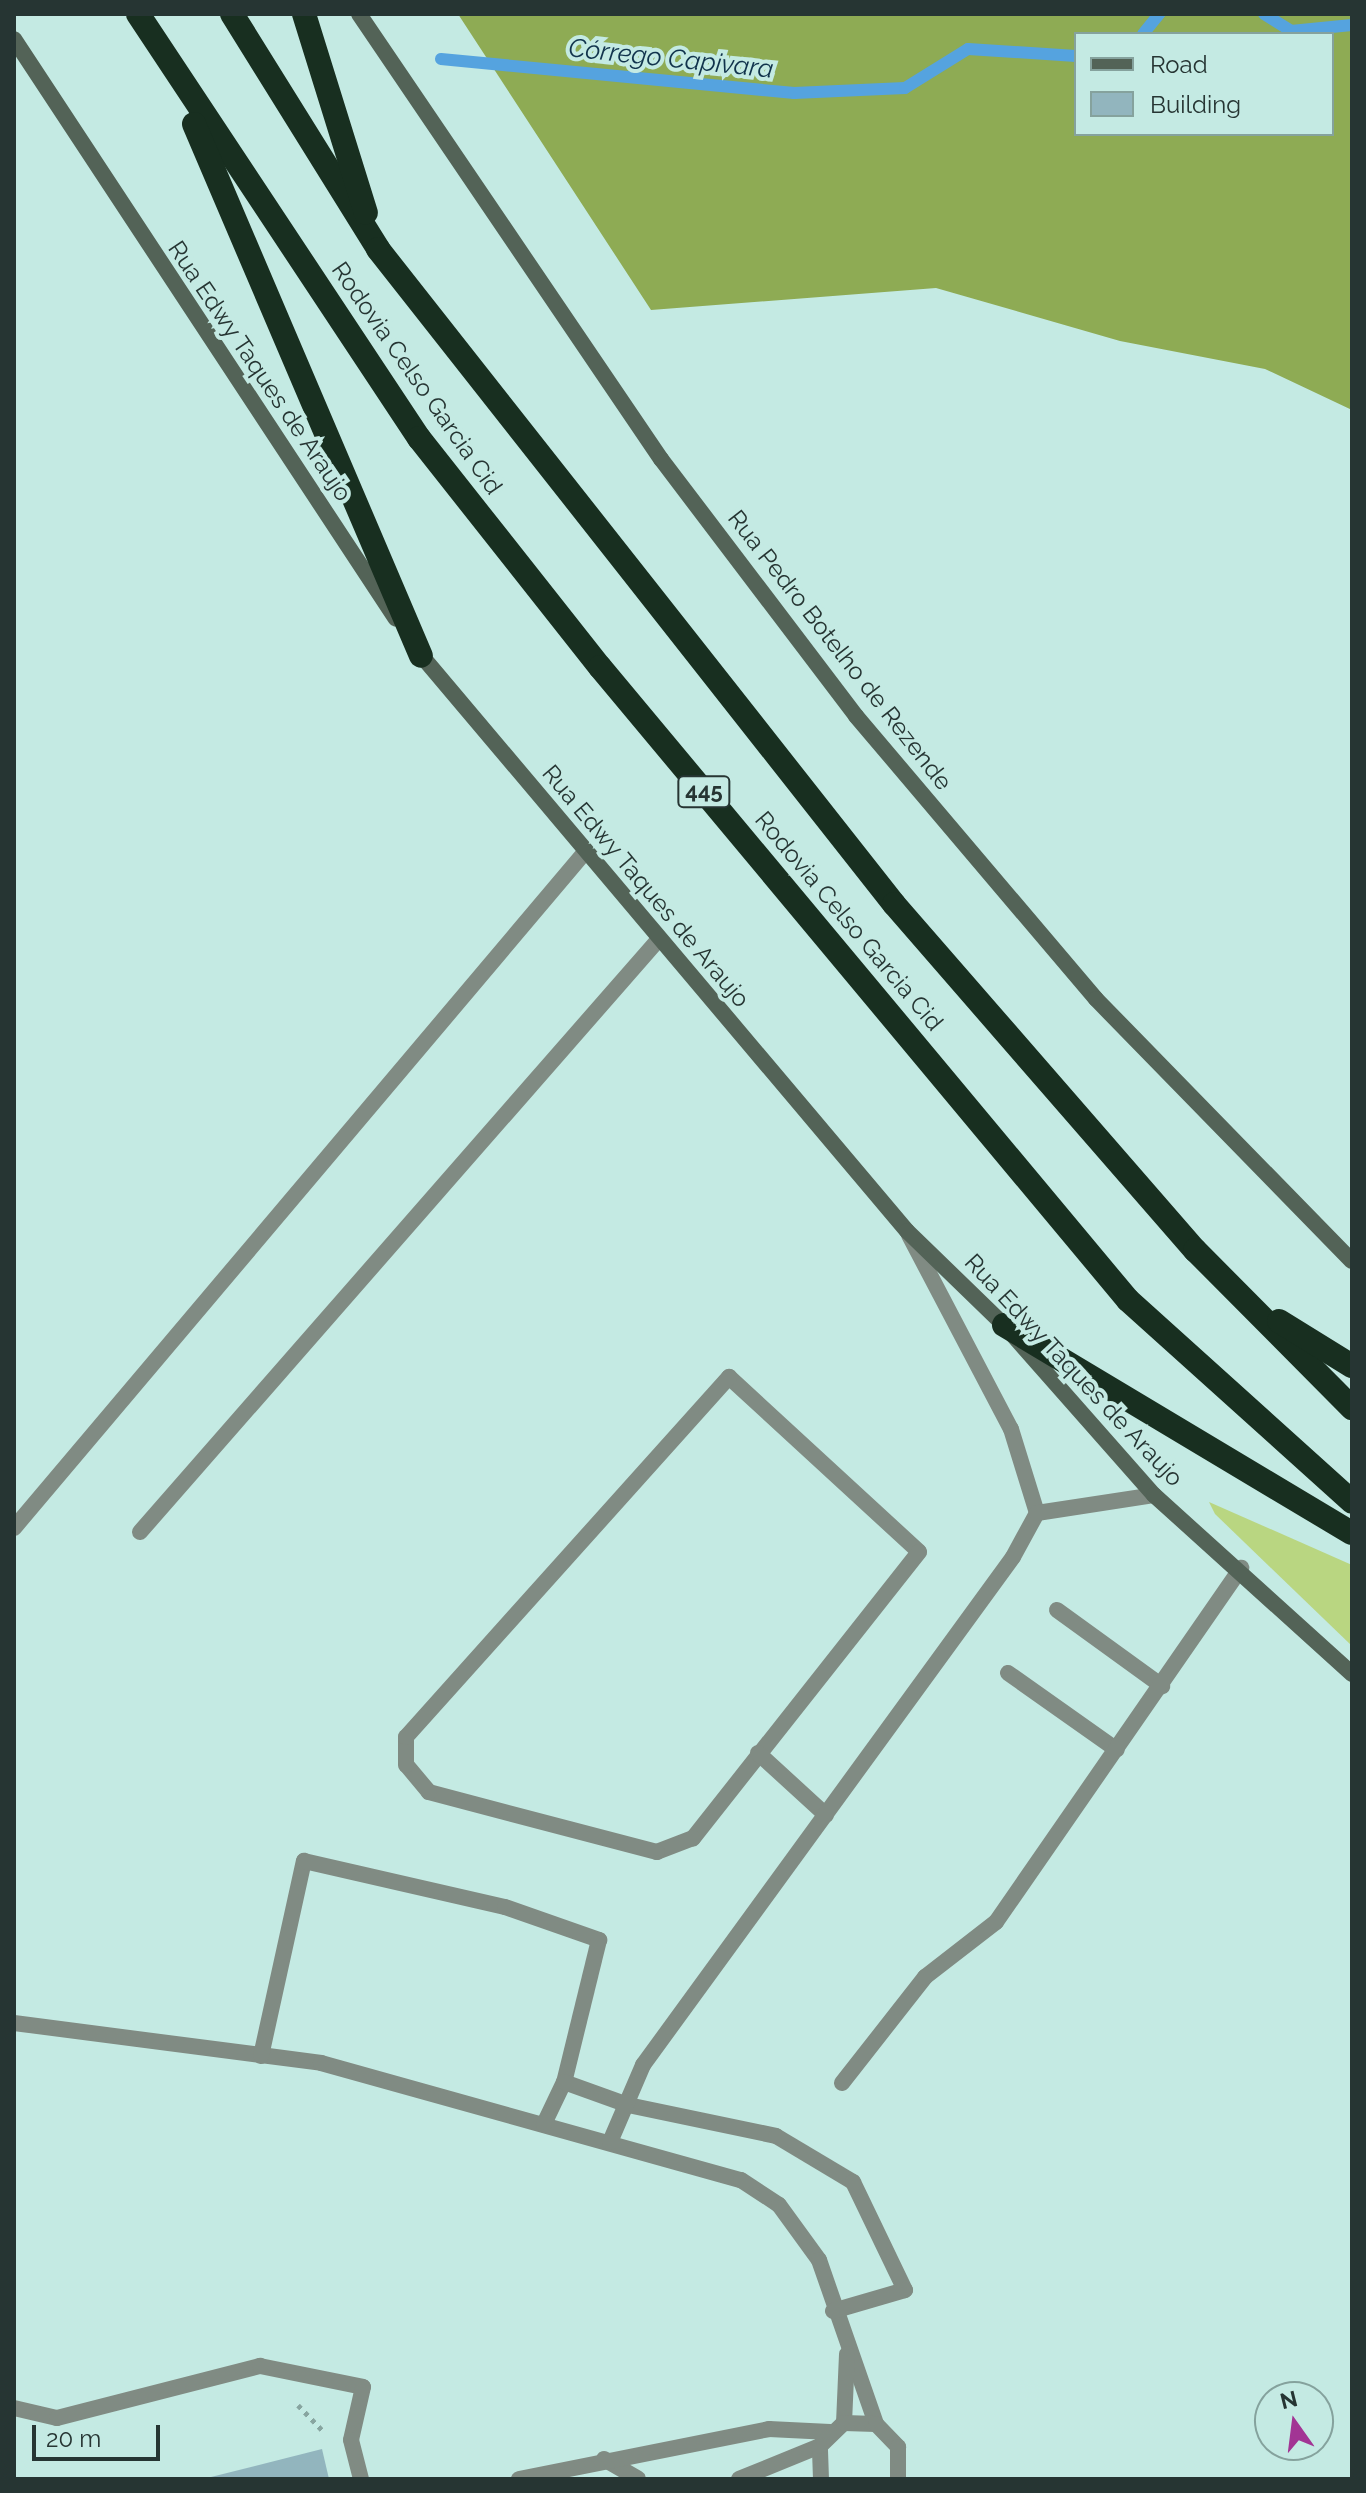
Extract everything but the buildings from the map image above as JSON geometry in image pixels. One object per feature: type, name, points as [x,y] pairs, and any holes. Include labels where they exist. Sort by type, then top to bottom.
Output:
[{"type":"highway","name":"Rodovia Celso Garcia Cid","points":[[138,14],[171,70],[419,438],[600,667],[1128,1300],[1352,1502]]},
{"type":"highway","name":"Rodovia Celso Garcia Cid","points":[[232,14],[378,249],[894,904],[1245,1300],[1352,1408]]},
{"type":"highway","points":[[304,14],[378,249]]},
{"type":"highway","points":[[171,70],[421,656]]},
{"type":"highway","points":[[1245,1300],[1352,1366]]},
{"type":"highway","points":[[1004,1325],[1352,1533]]},
{"type":"street","name":"Rua Pedro Botelho de Rezende","points":[[359,14],[652,447],[856,716],[1096,999],[1352,1261]]},
{"type":"street","name":"Rua Edwy Taques de Araujo","points":[[14,39],[421,656],[907,1231],[1004,1325],[1154,1495],[1241,1568],[1352,1674]]},
{"type":"lane","points":[[14,1528],[585,852]]},
{"type":"lane","points":[[140,1532],[659,939]]},
{"type":"lane","points":[[907,1231],[1011,1429],[1037,1513]]},
{"type":"lane","points":[[729,1377],[919,1552],[758,1753],[693,1838],[657,1852],[429,1792],[406,1765],[406,1737],[729,1377]]},
{"type":"lane","points":[[610,2142],[643,2065],[826,1815],[1037,1513],[1154,1495]]},
{"type":"lane","points":[[842,2083],[925,1977],[996,1922],[1241,1568]]},
{"type":"lane","points":[[1057,1610],[1162,1686]]},
{"type":"lane","points":[[1008,1673],[1117,1750]]},
{"type":"lane","points":[[758,1753],[826,1815]]},
{"type":"lane","points":[[261,2056],[304,1861],[505,1907],[599,1940],[564,2082],[544,2124]]},
{"type":"lane","points":[[14,2023],[321,2063],[741,2180],[779,2205],[819,2260],[833,2311],[876,2424],[898,2447],[898,2479]]},
{"type":"lane","points":[[564,2082],[628,2105],[776,2136],[853,2182],[905,2290],[833,2311]]},
{"type":"lane","points":[[821,2479],[847,2349]]},
{"type":"lane","points":[[14,2408],[57,2418],[260,2366],[363,2387],[351,2440],[361,2479]]},
{"type":"lane","points":[[739,2479],[832,2434],[876,2424]]},
{"type":"lane","points":[[519,2479],[604,2459],[769,2429],[832,2434]]},
{"type":"lane","points":[[604,2459],[638,2479]]},
{"type":"path","points":[[260,2366],[326,2434]]},
{"type":"green space","points":[[458,14],[1352,14],[1352,410],[1265,369],[1120,341],[936,288],[651,310]]},
{"type":"green space","points":[[1209,1502],[1352,1565],[1352,1646],[1215,1514]]},
{"type":"waterway","name":"Córrego Capivara","points":[[1145,32],[1159,14]]},
{"type":"waterway","name":"Córrego Capivara","points":[[1264,14],[1291,31],[1352,25]]},
{"type":"waterway","name":"Córrego Capivara","points":[[441,59],[794,93],[905,88],[968,49],[1074,56]]}]
